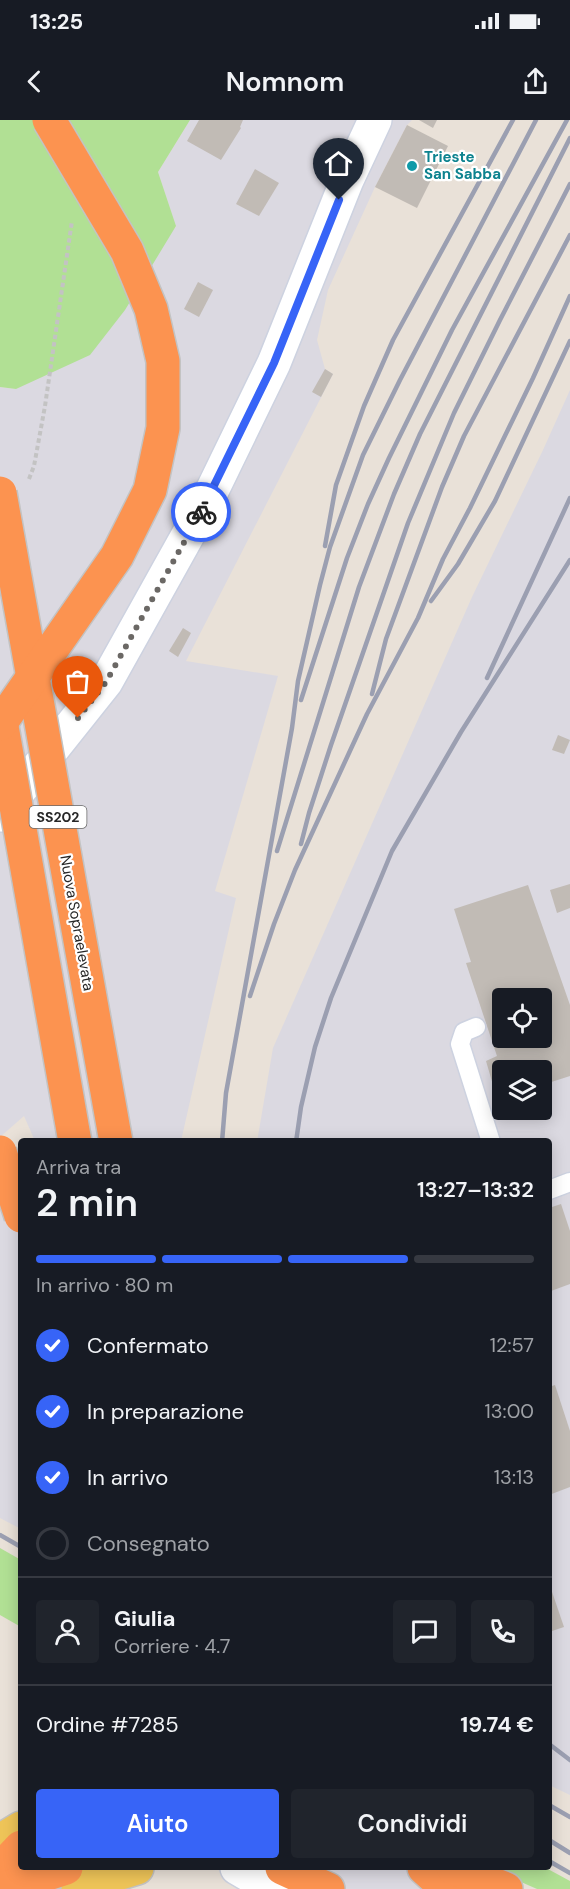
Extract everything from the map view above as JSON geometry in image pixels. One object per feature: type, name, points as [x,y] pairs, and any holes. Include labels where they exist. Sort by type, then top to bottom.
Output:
[{"type":"highway","points":[[0,724],[117,556],[150,490],[163,428],[163,361],[151,309],[127,251],[49,120]]},
{"type":"highway","name":"Nuova Sopraelevata","points":[[13,490],[115,1138]]},
{"type":"highway","name":"SS202","points":[[0,715],[74,1138]]},
{"type":"highway","points":[[0,1152],[18,1207]]},
{"type":"highway","points":[[0,1869],[18,1850]]},
{"type":"highway","points":[[2,1889],[60,1870]]},
{"type":"highway","points":[[286,1870],[328,1889]]},
{"type":"highway","points":[[426,1870],[447,1889]]},
{"type":"highway","points":[[458,1870],[506,1889]]},
{"type":"highway","points":[[483,1870],[506,1889]]},
{"type":"main road","points":[[0,1842],[18,1830]]},
{"type":"main road","points":[[78,1889],[130,1870]]},
{"type":"street","points":[[0,815],[106,682],[208,499],[274,363],[347,180],[375,120]]},
{"type":"street","points":[[240,1870],[273,1889]]},
{"type":"lane","points":[[0,778],[35,773]]},
{"type":"lane","points":[[476,1028],[464,1032],[460,1044],[490,1138]]},
{"type":"lane","points":[[552,1189],[570,1182]]},
{"type":"path","points":[[13,490],[34,466],[72,219]]},
{"type":"shaded area","points":[[190,120],[412,120],[407,125],[375,187],[328,290],[317,340],[325,369],[333,374],[186,661],[278,676],[215,891],[236,898],[182,1138],[34,1138],[24,1116],[0,1137],[0,387],[16,389],[176,227],[158,172]]},
{"type":"shaded area","points":[[570,390],[570,1795],[552,1786],[552,1138],[258,1138],[273,1048],[472,597]]},
{"type":"shaded area","points":[[18,1162],[18,1527],[0,1518],[0,1176]]},
{"type":"shaded area","points":[[282,1870],[419,1870],[466,1889],[297,1889]]},
{"type":"green space","points":[[0,120],[190,120],[158,172],[176,226],[125,310],[90,355],[16,389],[0,387]]},
{"type":"green space","points":[[0,1548],[18,1558],[18,1625],[0,1615]]},
{"type":"green space","points":[[494,1870],[550,1870],[570,1881],[570,1889],[537,1889]]},
{"type":"building","points":[[199,120],[243,120],[241,128],[221,160],[187,141]]},
{"type":"building","points":[[419,120],[437,120],[433,128]]},
{"type":"building","name":"Trieste San Sabba","points":[[407,125],[448,146],[417,208],[375,187]]},
{"type":"building","points":[[255,169],[279,183],[259,216],[236,204]]},
{"type":"building","points":[[198,282],[213,290],[199,317],[184,309]]},
{"type":"building","points":[[325,369],[333,374],[321,397],[312,392]]},
{"type":"building","points":[[183,628],[191,633],[178,657],[169,651]]},
{"type":"building","points":[[558,735],[570,740],[564,754],[552,750]]},
{"type":"building","points":[[570,884],[570,908],[557,913],[550,890]]},
{"type":"building","points":[[528,885],[570,1005],[570,1076],[552,1082],[552,1060],[492,1060],[492,1082],[486,1061],[497,1056],[494,1048],[552,1048],[552,988],[492,988],[492,1041],[466,963],[471,962],[454,909]]},
{"type":"building","points":[[561,1204],[570,1231],[570,1284],[552,1291],[552,1207]]},
{"type":"building","points":[[555,1385],[570,1431],[570,1487],[552,1494],[552,1386]]},
{"type":"building","points":[[552,1592],[564,1627],[552,1631]]},
{"type":"railway","points":[[325,546],[336,485],[364,406],[393,340],[513,120]]},
{"type":"railway","points":[[222,1138],[226,1093],[292,728],[298,681],[330,547],[363,455],[536,120]]},
{"type":"railway","points":[[301,700],[347,558],[389,458],[452,330],[567,120]]},
{"type":"railway","points":[[277,851],[359,587],[394,494],[420,434],[570,138]]},
{"type":"railway","points":[[301,844],[331,745],[408,523],[454,413],[570,184]]},
{"type":"railway","points":[[372,694],[386,639],[442,487],[464,436],[570,235]]},
{"type":"railway","points":[[250,996],[295,870],[367,714],[418,618],[443,559],[533,378],[570,296]]},
{"type":"railway","points":[[431,601],[458,564],[495,501],[570,341]]},
{"type":"railway","points":[[487,678],[570,498]]},
{"type":"railway","points":[[297,1138],[301,1107],[315,1047],[331,998],[392,851],[461,732],[570,560]]},
{"type":"railway","points":[[0,1535],[18,1545]]},
{"type":"railway","points":[[552,1746],[570,1760]]},
{"type":"railway","points":[[552,1807],[570,1817]]},
{"type":"railway","points":[[552,1842],[570,1853]]},
{"type":"railway","points":[[552,1863],[570,1873]]},
{"type":"way so far","points":[[78,718],[106,682],[201,512]]},
{"type":"place","name":"Trieste San Sabba","points":[[412,166]]},
{"type":"route","points":[[201,512],[274,363],[339,200]]}]
